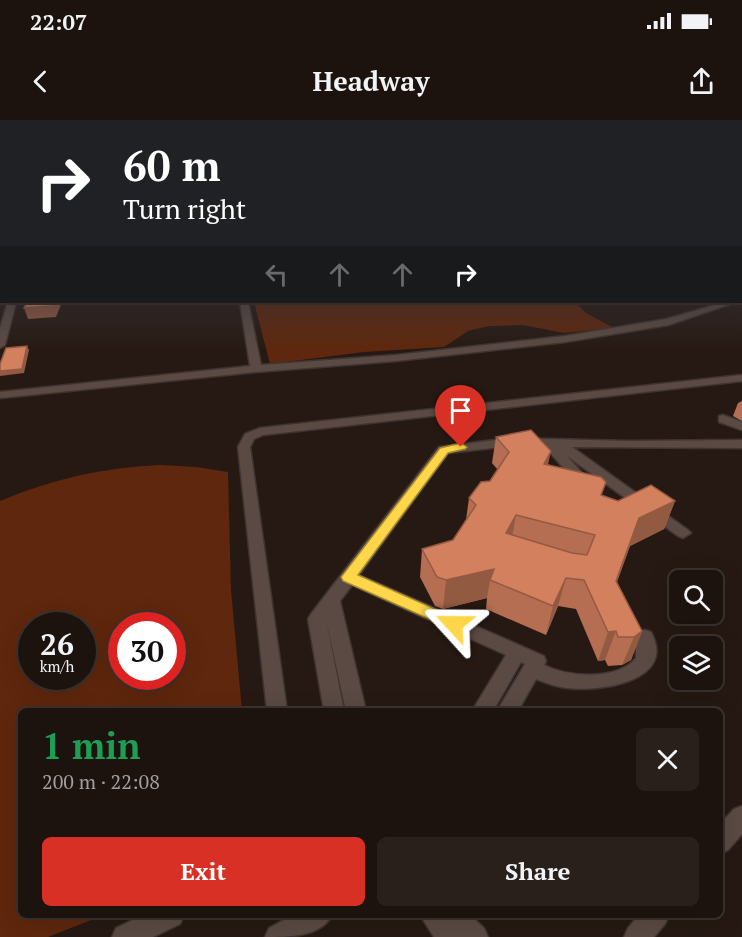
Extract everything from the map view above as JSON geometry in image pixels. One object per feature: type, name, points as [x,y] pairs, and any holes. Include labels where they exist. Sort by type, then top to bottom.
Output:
[{"type":"street","points":[[0,345],[12,303]]},
{"type":"street","points":[[244,303],[256,369]]},
{"type":"street","points":[[0,395],[256,369],[396,358],[586,336],[668,322],[729,303]]},
{"type":"street","points":[[277,708],[244,447],[249,437],[260,432],[742,378]]},
{"type":"street","points":[[723,419],[742,426]]},
{"type":"street","points":[[333,708],[317,619],[444,450],[496,443],[742,444]]},
{"type":"street","points":[[554,443],[600,500]]},
{"type":"street","points":[[554,443],[683,533]]},
{"type":"street","points":[[349,577],[537,661],[509,708]]},
{"type":"street","points":[[331,601],[355,708]]},
{"type":"street","points":[[533,668],[566,681],[617,677],[640,666],[646,656],[645,637]]},
{"type":"street","points":[[484,708],[517,652]]},
{"type":"street","points":[[723,839],[742,817]]},
{"type":"street","points":[[125,937],[165,918]]},
{"type":"street","points":[[284,936],[314,918]]},
{"type":"street","points":[[434,918],[450,937]]},
{"type":"street","points":[[453,918],[475,937]]},
{"type":"street","points":[[637,937],[654,918]]},
{"type":"shaded area","points":[[254,303],[576,303],[586,313],[614,328],[564,333],[523,325],[489,326],[468,331],[444,347],[364,352],[270,364]]},
{"type":"shaded area","points":[[161,465],[228,472],[231,590],[242,708],[18,708],[18,918],[96,918],[48,937],[0,937],[0,501],[39,486],[99,471]]},
{"type":"building","points":[[26,303],[54,303],[53,306],[24,308]]},
{"type":"building","points":[[27,346],[22,369],[0,371],[6,348]]},
{"type":"building","points":[[531,430],[551,451],[544,464],[601,477],[606,482],[601,495],[618,501],[651,485],[675,501],[639,518],[616,581],[642,631],[634,637],[618,637],[616,631],[608,632],[584,580],[566,578],[553,606],[490,580],[494,569],[446,580],[437,577],[422,549],[453,540],[476,505],[469,498],[481,482],[490,481],[509,452],[496,437]],"holes":[[[516,515],[595,535],[587,555],[572,553],[506,533]]]},
{"type":"route","points":[[454,624],[349,577],[444,450],[461,447]]}]
